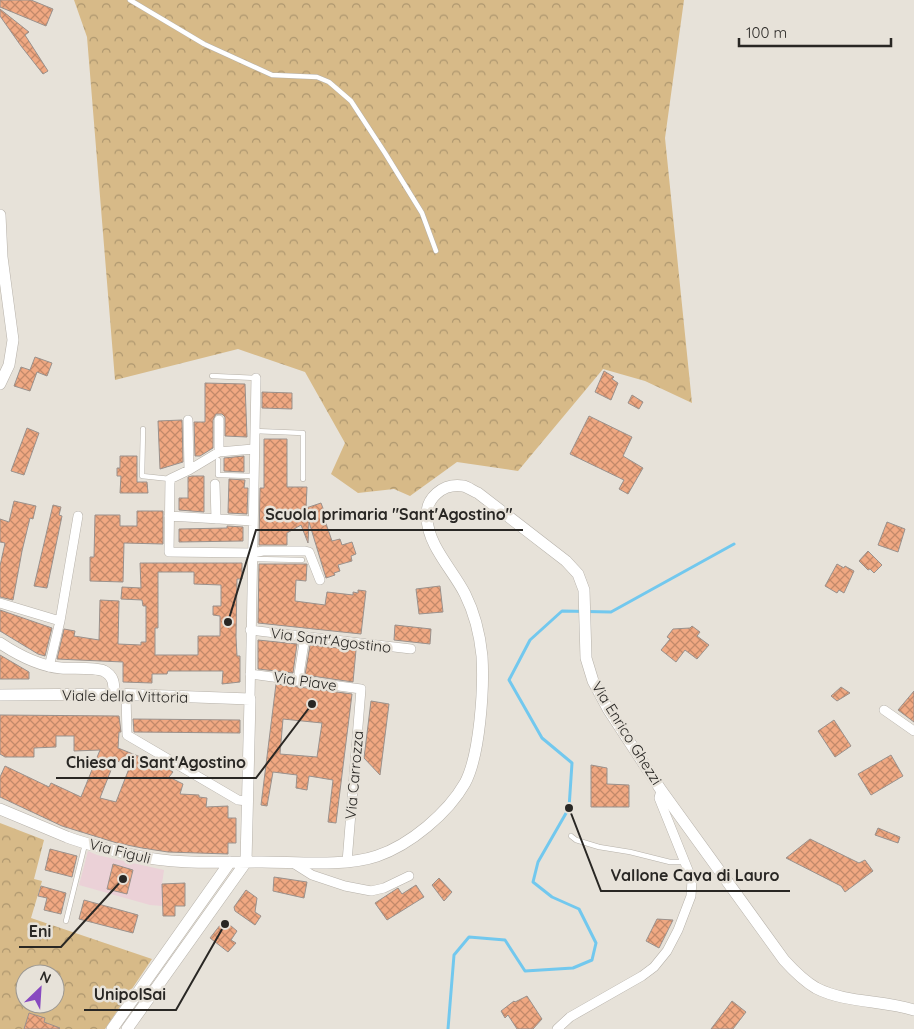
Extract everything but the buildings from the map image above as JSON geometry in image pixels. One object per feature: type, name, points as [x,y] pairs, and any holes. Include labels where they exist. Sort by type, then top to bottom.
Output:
[{"type":"street","points":[[0,215],[2,257],[12,340],[12,353],[0,384]]},
{"type":"street","points":[[127,1029],[246,862],[256,378]]},
{"type":"street","points":[[188,420],[189,470]]},
{"type":"street","points":[[218,456],[219,420]]},
{"type":"street","points":[[254,449],[218,456],[170,479],[169,552],[252,556],[263,551],[305,550],[309,552],[320,580]]},
{"type":"street","points":[[215,484],[216,519]]},
{"type":"street","name":"Via Enrico Ghezzi","points":[[246,862],[347,862],[377,856],[398,846],[429,825],[447,807],[465,782],[475,755],[480,712],[482,656],[475,620],[466,594],[433,540],[426,518],[430,501],[440,490],[453,486],[465,487],[478,494],[566,561],[578,574],[584,590],[586,658],[593,681],[608,709],[661,790],[784,960],[799,976],[817,988],[837,995],[900,1005],[914,1010]]},
{"type":"street","points":[[49,667],[60,621],[78,516]]},
{"type":"street","points":[[169,516],[253,520]]},
{"type":"street","points":[[0,603],[60,621]]},
{"type":"street","name":"Via Sant'Agostino","points":[[250,630],[411,649]]},
{"type":"street","points":[[298,680],[305,636]]},
{"type":"street","points":[[0,643],[49,667],[104,671],[114,682],[114,694]]},
{"type":"street","name":"Via Piave","points":[[250,674],[361,689]]},
{"type":"street","name":"Via Carrozza","points":[[347,862],[361,689]]},
{"type":"street","points":[[126,694],[127,735],[238,800],[248,801]]},
{"type":"street","name":"Viale della Vittoria","points":[[0,695],[126,694],[250,698]]},
{"type":"street","points":[[884,710],[914,731]]},
{"type":"street","points":[[557,1029],[570,1017],[642,976],[661,959],[678,930],[691,896],[692,880],[660,798],[661,790]]},
{"type":"street","name":"Via Figuli","points":[[0,808],[86,843],[160,861],[246,862]]},
{"type":"street","points":[[112,1029],[230,862]]},
{"type":"street","points":[[292,862],[312,876],[345,886],[371,891],[384,888],[409,876]]},
{"type":"lane","points":[[130,0],[204,44],[272,76],[317,77],[329,82],[351,101],[380,146],[422,213],[436,251]]},
{"type":"lane","points":[[212,376],[256,378]]},
{"type":"lane","points":[[143,429],[142,476],[170,479]]},
{"type":"lane","points":[[255,431],[303,433],[303,479]]},
{"type":"lane","points":[[218,456],[218,475],[253,476]]},
{"type":"lane","points":[[252,556],[302,560]]},
{"type":"lane","points":[[571,836],[576,840],[599,847],[630,852],[670,862],[686,862]]},
{"type":"lane","points":[[66,921],[86,843]]},
{"type":"shaded area","points":[[88,851],[97,855],[164,870],[162,884],[163,906],[150,905],[79,885]]},
{"type":"green space","points":[[74,0],[684,0],[665,138],[692,403],[645,381],[603,369],[518,471],[457,462],[410,496],[394,489],[358,493],[331,474],[345,443],[305,372],[238,349],[115,380],[87,37]]},
{"type":"green space","points":[[0,823],[44,840],[34,879],[42,881],[31,918],[152,959],[105,1029],[0,1029]]},
{"type":"waterway","points":[[448,1029],[454,955],[469,937],[505,940],[525,971],[573,968],[592,960],[596,943],[579,909],[552,897],[533,882],[538,862],[569,808],[572,763],[542,738],[509,680],[530,640],[562,611],[611,612],[734,544]]},
{"type":"place","name":"Scuola primaria \"Sant'Agostino\"","points":[[228,622]]},
{"type":"place","name":"Chiesa di Sant'Agostino","points":[[312,704]]},
{"type":"place","name":"Vallone Cava di Lauro","points":[[569,808]]},
{"type":"place","name":"Eni","points":[[123,879]]},
{"type":"place","name":"UnipolSai","points":[[225,924]]}]
